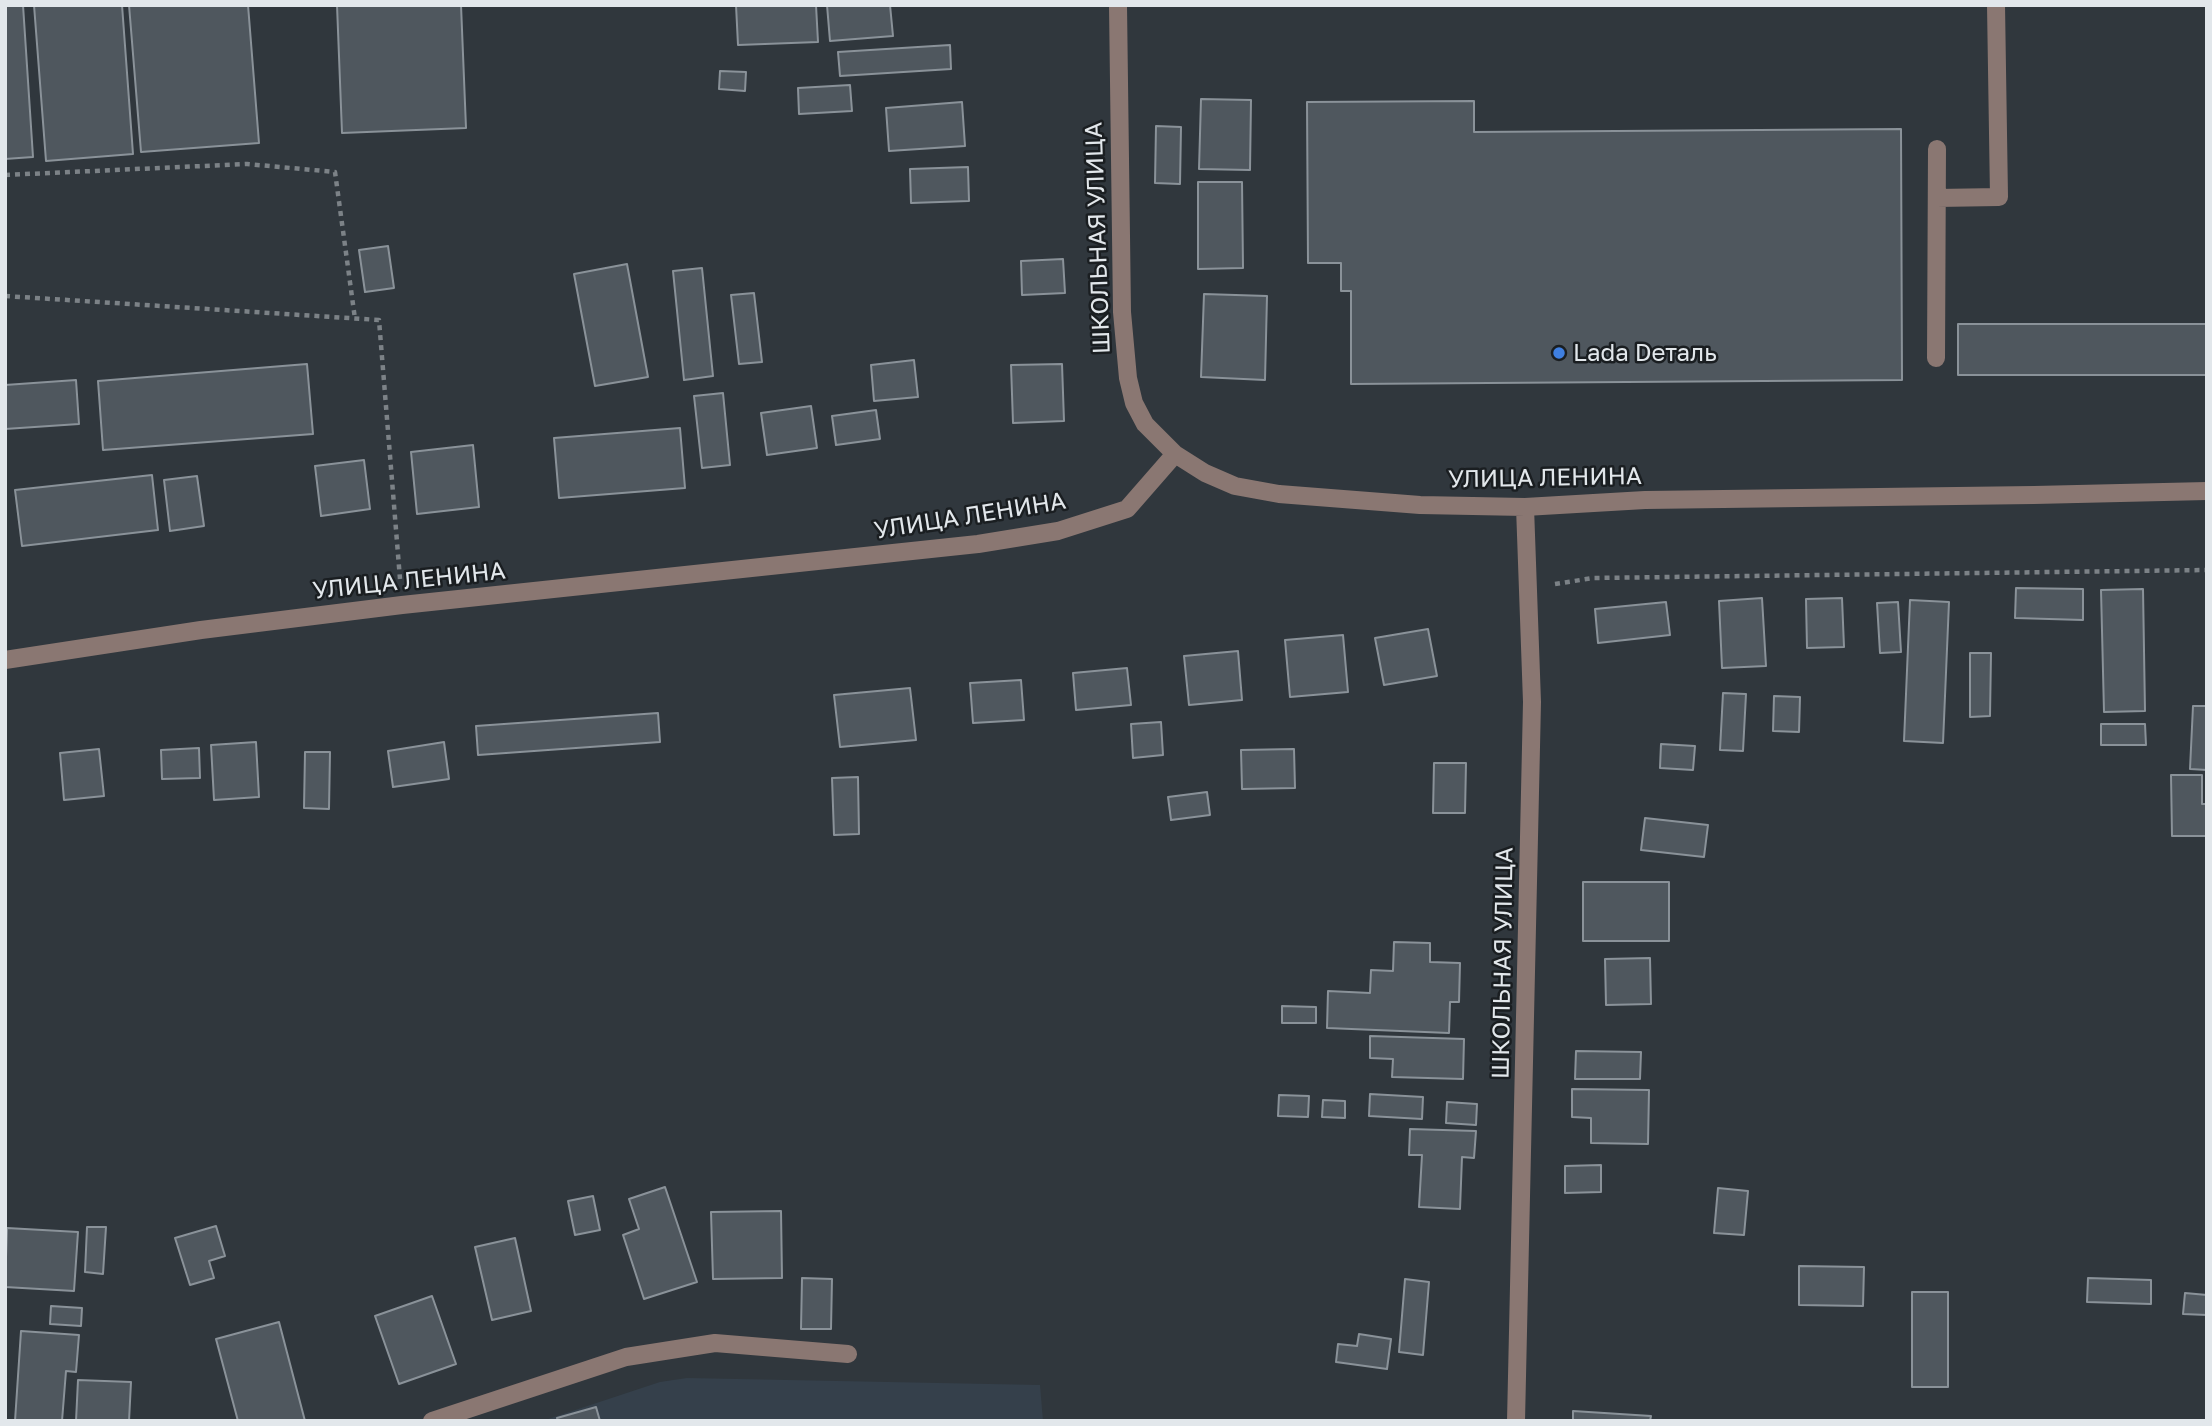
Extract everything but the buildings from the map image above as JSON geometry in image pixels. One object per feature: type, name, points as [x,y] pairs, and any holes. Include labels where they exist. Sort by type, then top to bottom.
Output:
[{"type":"street","name":"ШКОЛЬНАЯ УЛИЦА","points":[[1118,5],[1122,312],[1128,378],[1134,403],[1145,424],[1175,454]]},
{"type":"street","points":[[1937,198],[1999,197],[1996,5]]},
{"type":"street","points":[[1936,358],[1937,149]]},
{"type":"street","name":"УЛИЦА ЛЕНИНА","points":[[5,660],[201,630],[402,605],[964,546],[1058,531],[1127,509],[1175,454],[1205,473],[1235,486],[1279,494],[1420,505],[1525,507],[1644,500],[2207,491]]},
{"type":"street","name":"ШКОЛЬНАЯ УЛИЦА","points":[[1516,1421],[1532,702],[1525,507]]},
{"type":"street","points":[[432,1421],[626,1357],[715,1343],[848,1354]]},
{"type":"path","points":[[5,176],[247,164],[335,172],[355,319]]},
{"type":"path","points":[[5,296],[379,320],[402,605]]},
{"type":"path","points":[[1527,588],[1593,578],[2207,570]]},
{"type":"shaded area","points":[[687,1378],[1040,1385],[1043,1421],[542,1421],[660,1382]]},
{"type":"place","name":"Lada Dеталь","points":[[1559,353]]}]
